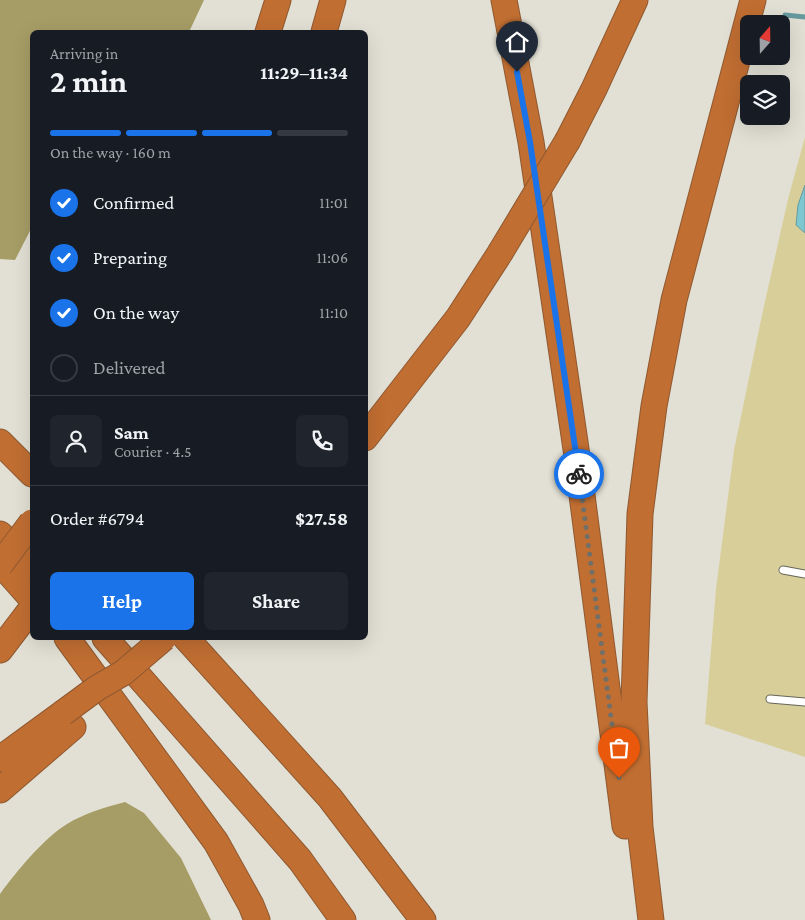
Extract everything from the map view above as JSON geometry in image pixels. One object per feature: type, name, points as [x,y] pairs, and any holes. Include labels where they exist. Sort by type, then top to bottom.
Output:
[{"type":"highway","points":[[269,30],[278,0]]},
{"type":"highway","points":[[325,30],[333,0]]},
{"type":"highway","points":[[504,0],[535,171],[576,449],[627,836],[641,920]]},
{"type":"highway","points":[[368,434],[458,318],[500,253],[568,140],[598,81],[635,0]]},
{"type":"highway","points":[[651,920],[640,827],[634,702],[640,514],[654,406],[674,300],[753,0]]},
{"type":"highway","points":[[0,442],[30,472]]},
{"type":"highway","points":[[30,525],[0,564],[30,597]]},
{"type":"highway","points":[[0,534],[30,564]]},
{"type":"highway","points":[[1,648],[30,611]]},
{"type":"highway","points":[[68,640],[216,842],[251,905],[256,920]]},
{"type":"highway","points":[[107,640],[300,860],[343,920]]},
{"type":"highway","points":[[0,790],[97,688],[123,673],[162,640]]},
{"type":"highway","points":[[188,640],[330,798],[423,920]]},
{"type":"highway","points":[[0,759],[68,720]]},
{"type":"lane","points":[[783,570],[805,574]]},
{"type":"lane","points":[[770,699],[805,702]]},
{"type":"shaded area","points":[[0,0],[204,0],[190,30],[30,30],[30,231],[15,260],[0,259]]},
{"type":"shaded area","points":[[805,137],[805,757],[705,724],[716,589],[734,450],[788,199]]},
{"type":"shaded area","points":[[125,802],[144,813],[181,858],[211,920],[0,920],[0,894],[22,866],[49,838],[67,824],[81,817]]},
{"type":"water","points":[[805,185],[805,233],[796,225],[798,205]]},
{"type":"waterway","points":[[790,16],[805,17]]},
{"type":"way so far","points":[[579,474],[619,778]]},
{"type":"route","points":[[517,72],[530,142],[579,474]]}]
